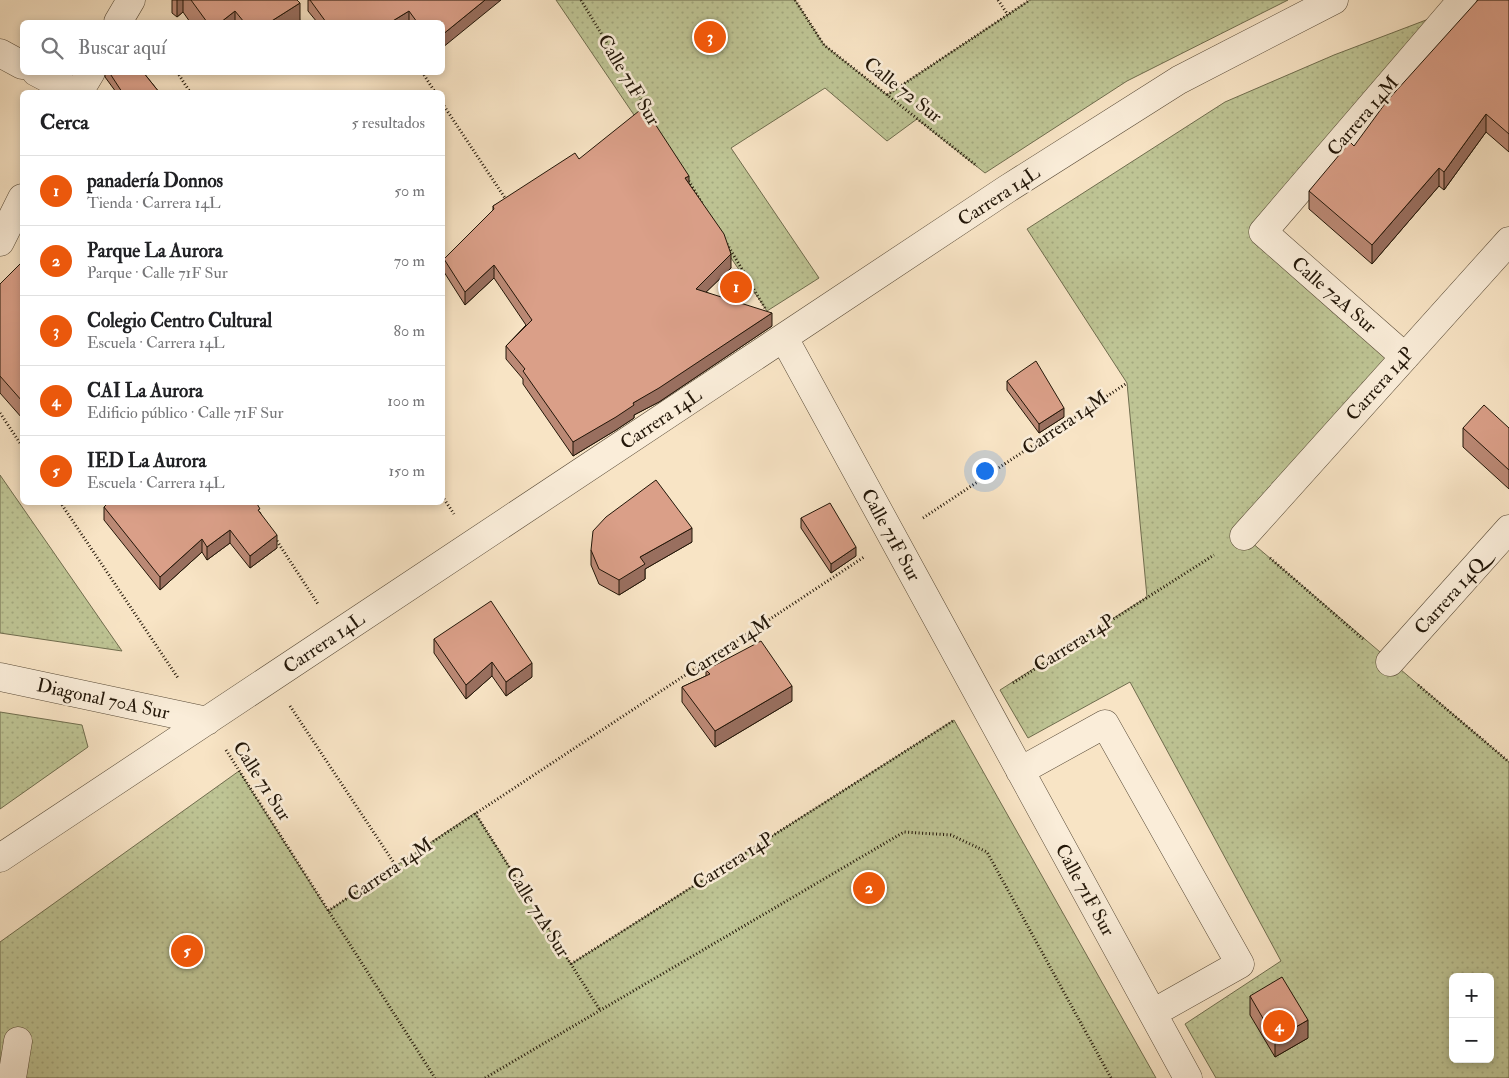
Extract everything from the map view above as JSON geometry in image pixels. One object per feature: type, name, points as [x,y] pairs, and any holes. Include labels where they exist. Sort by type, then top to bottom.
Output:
[{"type":"street","points":[[119,20],[130,0]]},
{"type":"street","name":"Carrera 14L","points":[[0,858],[1007,190],[1180,80],[1334,0]]},
{"type":"street","name":"Carrera 14M","points":[[1263,232],[1462,0]]},
{"type":"street","points":[[0,53],[20,64]]},
{"type":"street","points":[[42,75],[70,90]]},
{"type":"street","points":[[81,90],[88,75]]},
{"type":"street","points":[[0,241],[20,202]]},
{"type":"street","name":"Calle 72A Sur","points":[[1263,232],[1405,357]]},
{"type":"street","name":"Carrera 14P","points":[[1244,536],[1509,241]]},
{"type":"street","name":"Calle 71F Sur","points":[[784,338],[1188,1078]]},
{"type":"street","name":"Carrera 14Q","points":[[1390,662],[1509,529]]},
{"type":"street","name":"Diagonal 70A Sur","points":[[0,677],[206,721]]},
{"type":"street","points":[[1020,771],[1105,724],[1240,964],[1153,1013]]},
{"type":"street","points":[[12,1078],[18,1041]]},
{"type":"path","name":"Calle 71F Sur","points":[[581,0],[656,126]]},
{"type":"path","name":"Calle 72 Sur","points":[[794,0],[824,45],[1007,190]]},
{"type":"path","points":[[998,0],[1008,15]]},
{"type":"path","points":[[887,95],[1030,0]]},
{"type":"path","points":[[179,75],[189,90]]},
{"type":"path","points":[[424,75],[435,90]]},
{"type":"path","points":[[445,108],[508,202]]},
{"type":"path","points":[[686,176],[707,210]]},
{"type":"path","points":[[722,235],[784,338]]},
{"type":"path","name":"Carrera 14M","points":[[328,911],[1127,382]]},
{"type":"path","points":[[0,413],[20,443]]},
{"type":"path","name":"Calle 71 Sur","points":[[62,505],[206,721],[435,1078]]},
{"type":"path","points":[[273,535],[338,634]]},
{"type":"path","name":"Carrera 14P","points":[[571,964],[1244,536]]},
{"type":"path","points":[[271,678],[396,866]]},
{"type":"path","name":"Calle 71A Sur","points":[[475,813],[600,1010]]},
{"type":"path","points":[[485,1078],[904,832],[951,835],[987,852],[1111,1078]]},
{"type":"green space","points":[[556,0],[795,0],[824,45],[887,95],[1030,0],[1288,0],[1127,81],[985,173],[917,119],[887,141],[825,88],[731,148],[819,278],[767,311]]},
{"type":"green space","points":[[1455,9],[1263,232],[1405,357],[1244,536],[1509,762],[1509,1078],[1216,1078],[1185,1024],[1281,961],[1130,682],[1028,738],[1000,690],[1147,597],[1127,383],[1027,229],[1225,102],[1334,55]]},
{"type":"green space","points":[[0,475],[122,651],[0,633]]},
{"type":"green space","points":[[0,712],[82,725],[88,747],[0,809]]},
{"type":"green space","points":[[954,720],[1156,1078],[0,1078],[0,942],[239,771],[328,911],[475,813],[571,964]]},
{"type":"building","points":[[191,0],[297,0],[300,3],[273,20],[242,20],[235,11],[224,20],[206,20]]},
{"type":"building","points":[[310,0],[485,0],[445,33],[445,20],[416,20],[409,11],[394,20],[325,20]]},
{"type":"building","points":[[1478,0],[1509,0],[1509,134],[1486,114],[1444,172],[1439,168],[1372,245],[1309,191],[1350,142],[1354,146],[1387,101]]},
{"type":"building","points":[[111,75],[145,75],[157,90],[121,90]]},
{"type":"building","points":[[644,107],[689,176],[685,178],[724,234],[731,254],[696,289],[772,313],[659,388],[633,403],[634,405],[616,417],[573,442],[523,371],[525,369],[506,346],[532,320],[494,265],[465,292],[445,258],[494,209],[493,206],[575,153],[579,159]]},
{"type":"building","points":[[20,264],[20,399],[0,376],[0,284]]},
{"type":"building","points":[[1036,361],[1064,408],[1039,424],[1007,381]]},
{"type":"building","points":[[1484,405],[1509,428],[1509,470],[1463,428]]},
{"type":"building","points":[[656,480],[692,528],[640,557],[645,564],[619,580],[599,569],[591,550],[593,531],[606,517]]},
{"type":"building","points":[[830,503],[856,547],[831,564],[801,518]]},
{"type":"building","points":[[106,505],[258,505],[260,509],[258,510],[277,535],[250,556],[230,530],[207,547],[202,539],[160,577],[104,507]]},
{"type":"building","points":[[491,601],[532,663],[506,682],[492,662],[466,685],[434,639]]},
{"type":"building","points":[[761,641],[792,686],[715,731],[682,687],[710,674],[706,670]]},
{"type":"building","points":[[1282,977],[1308,1020],[1275,1039],[1250,996]]},
{"type":"place","name":"Colegio Centro Cultural","points":[[710,37]]},
{"type":"place","name":"panadería Donnos","points":[[736,287]]},
{"type":"place","name":"Parque La Aurora","points":[[869,888]]},
{"type":"place","name":"IED La Aurora","points":[[187,951]]},
{"type":"place","name":"CAI La Aurora","points":[[1279,1026]]}]
